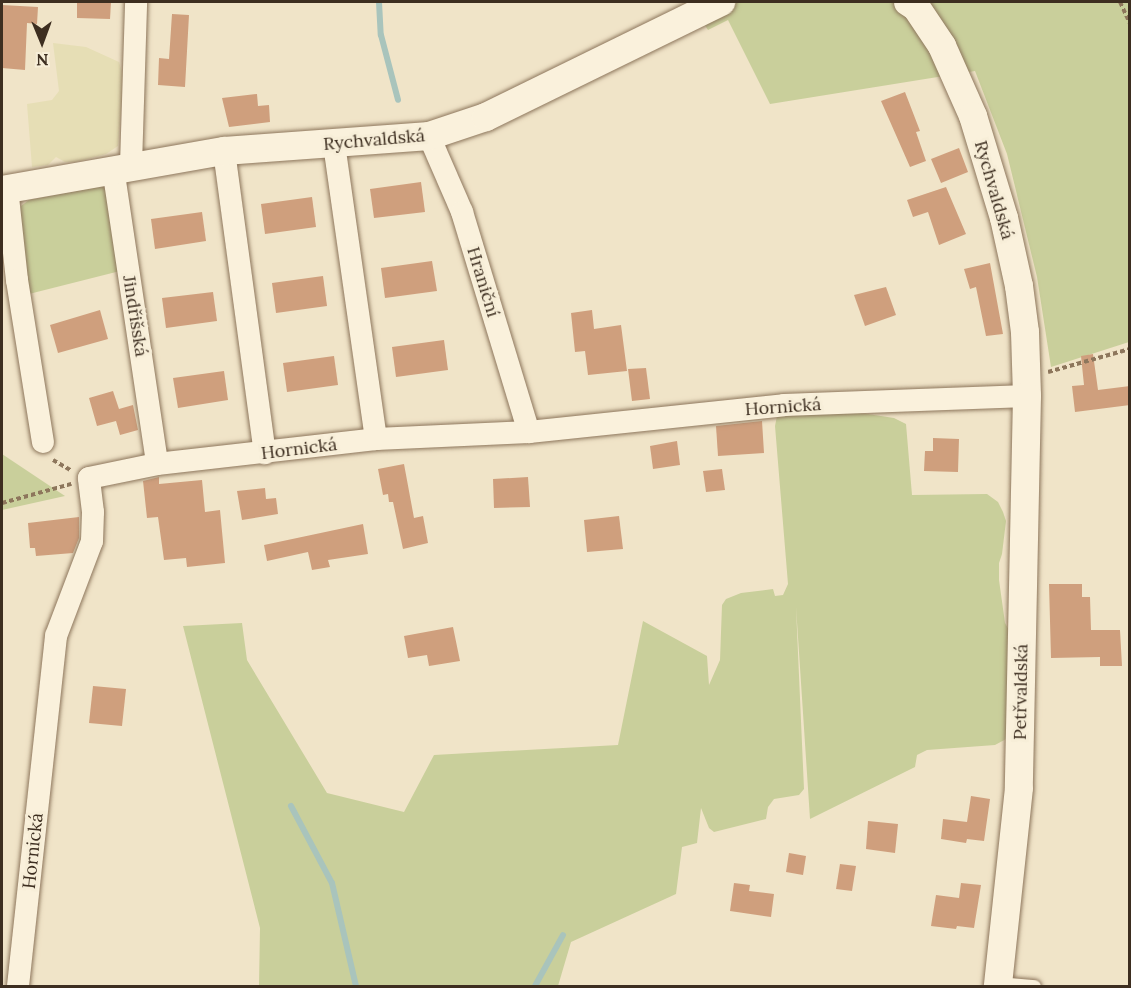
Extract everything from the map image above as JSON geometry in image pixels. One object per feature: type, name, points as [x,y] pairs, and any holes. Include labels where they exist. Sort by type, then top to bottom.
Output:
[{"type":"street","name":"Jindřišská","points":[[136,2],[122,167],[157,464]]},
{"type":"street","name":"Rychvaldská","points":[[4,189],[224,151],[429,136],[486,117],[721,2]]},
{"type":"street","name":"Rychvaldská","points":[[908,2],[916,7],[942,45],[973,116],[996,189],[1019,286],[1025,332],[1027,396]]},
{"type":"street","name":"Hraniční","points":[[429,136],[462,212],[529,432]]},
{"type":"street","points":[[334,144],[376,439]]},
{"type":"street","points":[[224,151],[265,453]]},
{"type":"street","points":[[4,189],[43,442]]},
{"type":"street","name":"Hornická","points":[[18,987],[56,636],[92,541],[93,512],[89,478],[157,464],[376,439],[529,432],[784,405],[1027,396]]},
{"type":"street","name":"Petřvaldská","points":[[998,985],[1019,788],[1027,396]]},
{"type":"lane","points":[[998,985],[1035,987]]},
{"type":"path","points":[[1120,2],[1130,23]]},
{"type":"path","points":[[1064,367],[1130,349]]},
{"type":"path","points":[[43,442],[47,455],[60,466],[89,478]]},
{"type":"path","points":[[2,503],[89,478]]},
{"type":"shaded area","points":[[53,43],[86,47],[119,62],[124,78],[118,146],[106,154],[76,162],[65,162],[56,157],[48,165],[32,167],[27,104],[52,100],[59,91]]},
{"type":"green space","points":[[690,2],[1129,2],[1129,342],[1051,367],[1037,277],[1007,154],[975,71],[770,104],[728,20],[708,30]]},
{"type":"green space","points":[[102,186],[106,188],[120,271],[25,295],[19,210],[21,206],[29,200]]},
{"type":"green space","points":[[848,411],[894,418],[906,424],[912,495],[987,494],[998,502],[1003,512],[1006,521],[999,563],[999,580],[1005,623],[1010,632],[1008,738],[995,745],[927,750],[917,755],[915,767],[810,819],[796,607],[804,789],[799,795],[774,799],[768,807],[766,819],[714,832],[709,828],[701,808],[697,843],[682,847],[676,894],[571,942],[558,986],[259,986],[260,928],[183,626],[242,623],[247,660],[327,793],[404,812],[434,755],[618,745],[643,621],[707,656],[709,685],[720,660],[722,605],[726,599],[741,593],[773,589],[775,596],[783,595],[788,584],[775,426],[777,416]]},
{"type":"green space","points":[[2,454],[65,496],[2,510]]},
{"type":"building","points":[[77,2],[111,2],[110,19],[77,18]]},
{"type":"building","points":[[2,5],[38,7],[37,24],[27,23],[25,70],[2,68]]},
{"type":"building","points":[[172,14],[189,15],[185,87],[158,85],[159,58],[169,59]]},
{"type":"building","points":[[905,92],[920,131],[916,132],[926,161],[910,167],[881,101]]},
{"type":"building","points":[[257,94],[258,106],[269,105],[270,122],[229,127],[222,98]]},
{"type":"building","points":[[959,148],[968,172],[941,183],[931,159]]},
{"type":"building","points":[[421,182],[425,212],[374,218],[370,189]]},
{"type":"building","points":[[946,187],[966,234],[939,245],[928,212],[913,217],[907,200]]},
{"type":"building","points":[[312,197],[316,227],[265,234],[261,204]]},
{"type":"building","points":[[202,212],[206,241],[155,249],[151,219]]},
{"type":"building","points":[[432,261],[437,291],[385,298],[381,268]]},
{"type":"building","points":[[990,263],[1003,334],[986,336],[976,287],[970,289],[964,269]]},
{"type":"building","points":[[323,276],[327,306],[276,313],[272,283]]},
{"type":"building","points":[[886,287],[896,315],[865,326],[854,295]]},
{"type":"building","points":[[213,292],[217,321],[166,328],[162,298]]},
{"type":"building","points":[[100,310],[108,339],[58,353],[50,325]]},
{"type":"building","points":[[592,310],[594,329],[621,325],[627,371],[588,375],[585,351],[575,352],[571,313]]},
{"type":"building","points":[[444,340],[448,370],[396,377],[392,347]]},
{"type":"building","points":[[1093,354],[1098,390],[1130,386],[1130,405],[1075,412],[1072,386],[1084,385],[1081,356]]},
{"type":"building","points":[[334,356],[338,385],[287,392],[283,363]]},
{"type":"building","points":[[646,368],[650,399],[632,401],[628,369]]},
{"type":"building","points":[[224,371],[228,400],[178,408],[173,378]]},
{"type":"building","points":[[113,391],[119,409],[133,405],[138,430],[120,435],[116,421],[97,426],[89,398]]},
{"type":"building","points":[[762,421],[764,453],[718,456],[716,426]]},
{"type":"building","points":[[933,438],[959,439],[958,472],[924,471],[925,451],[933,451]]},
{"type":"building","points":[[677,441],[680,465],[653,469],[650,446]]},
{"type":"building","points":[[404,464],[414,518],[423,516],[428,543],[403,549],[393,502],[389,502],[388,494],[383,495],[378,469]]},
{"type":"building","points":[[722,469],[725,490],[706,492],[703,471]]},
{"type":"building","points":[[159,477],[159,484],[202,480],[205,512],[220,510],[225,563],[187,567],[186,558],[164,560],[158,517],[147,518],[143,481]]},
{"type":"building","points":[[528,477],[530,507],[494,508],[493,479]]},
{"type":"building","points":[[265,488],[266,499],[276,498],[278,514],[242,520],[237,491]]},
{"type":"building","points":[[619,516],[623,549],[587,552],[584,520]]},
{"type":"building","points":[[79,517],[79,538],[73,553],[36,556],[35,548],[30,548],[28,523]]},
{"type":"building","points":[[363,524],[368,554],[328,560],[330,567],[312,570],[308,552],[267,561],[264,545]]},
{"type":"building","points":[[1049,584],[1082,584],[1082,597],[1090,597],[1091,630],[1120,630],[1122,666],[1100,666],[1100,657],[1051,658]]},
{"type":"building","points":[[453,627],[460,661],[429,666],[427,655],[408,658],[404,636]]},
{"type":"building","points":[[93,686],[126,689],[122,726],[89,723]]},
{"type":"building","points":[[971,796],[990,799],[984,841],[967,839],[966,843],[941,839],[943,819],[967,822]]},
{"type":"building","points":[[868,821],[898,824],[895,853],[866,849]]},
{"type":"building","points":[[789,853],[806,856],[803,875],[786,872]]},
{"type":"building","points":[[840,864],[856,866],[852,891],[836,889]]},
{"type":"building","points":[[734,883],[750,885],[749,891],[774,894],[771,917],[730,911]]},
{"type":"building","points":[[961,883],[981,885],[974,928],[957,926],[956,929],[931,926],[936,895],[959,898]]},
{"type":"waterway","points":[[379,2],[381,35],[398,100]]},
{"type":"waterway","points":[[291,806],[332,883],[356,986]]},
{"type":"waterway","points":[[535,986],[563,935]]}]
